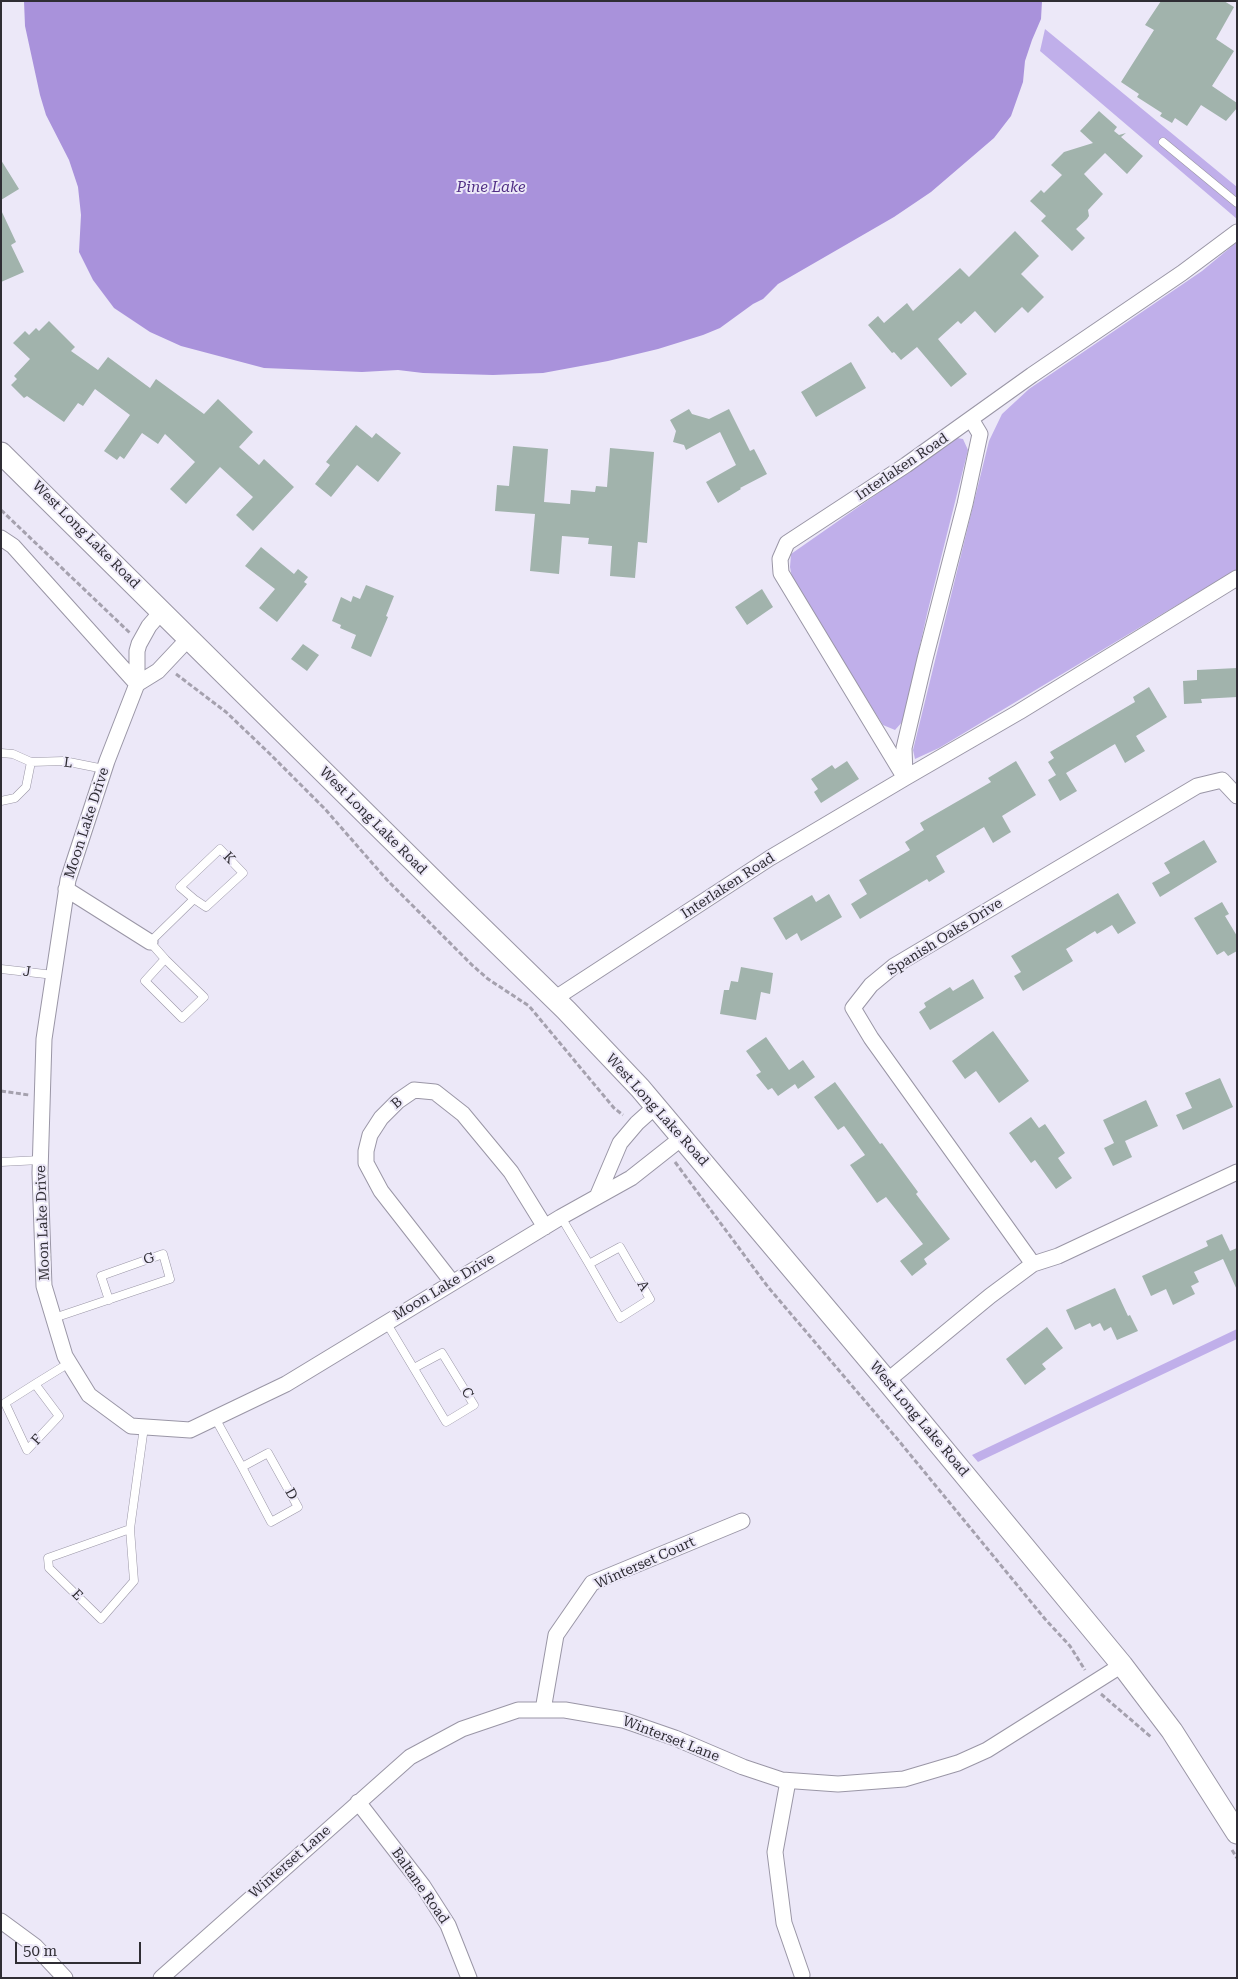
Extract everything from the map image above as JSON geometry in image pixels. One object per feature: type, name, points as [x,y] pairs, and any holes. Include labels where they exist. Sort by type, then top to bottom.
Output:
[{"type":"main road","name":"West Long Lake Road","points":[[1,453],[554,998],[656,1106],[887,1380],[1122,1666],[1172,1731],[1237,1834]]},
{"type":"street","name":"Interlaken Road","points":[[905,778],[788,587],[781,573],[780,559],[787,543],[906,465],[1182,273],[1237,232]]},
{"type":"street","points":[[905,778],[904,748],[965,504],[980,434],[971,419]]},
{"type":"street","points":[[1,538],[12,546],[137,684],[158,670],[189,638]]},
{"type":"street","name":"Interlaken Road","points":[[554,998],[770,858],[1019,712],[1237,578]]},
{"type":"street","name":"Moon Lake Drive","points":[[162,611],[149,626],[139,644],[137,684],[104,769],[66,889],[44,1040],[40,1160],[44,1286],[64,1356],[89,1395],[131,1426],[190,1430],[286,1384],[452,1282],[631,1178],[683,1137]]},
{"type":"street","name":"Spanish Oaks Drive","points":[[1033,1264],[870,1038],[852,1008],[871,985],[894,966],[1197,786],[1222,780],[1237,796]]},
{"type":"street","points":[[66,889],[150,942]]},
{"type":"street","name":"B","points":[[452,1282],[380,1191],[366,1163],[366,1151],[370,1135],[381,1118],[398,1101],[414,1090],[435,1092],[463,1114],[511,1172],[545,1227]]},
{"type":"street","points":[[597,1197],[620,1144],[656,1106]]},
{"type":"street","points":[[887,1380],[990,1296],[1033,1264],[1058,1256],[1237,1172]]},
{"type":"street","name":"Winterset Court","points":[[543,1710],[556,1635],[592,1583],[742,1521]]},
{"type":"street","name":"Winterset Lane","points":[[161,1978],[410,1757],[462,1729],[518,1710],[566,1710],[623,1720],[675,1738],[743,1767],[788,1781],[838,1784],[904,1779],[958,1763],[987,1750],[1122,1666]]},
{"type":"street","points":[[788,1781],[775,1852],[784,1923],[802,1975]]},
{"type":"street","name":"Baltane Road","points":[[358,1802],[423,1886],[448,1925],[469,1978]]},
{"type":"street","points":[[1,1921],[36,1946],[65,1978]]},
{"type":"lane","points":[[1163,142],[1237,203]]},
{"type":"lane","name":"L","points":[[1,753],[13,754],[31,762],[64,761],[104,769]]},
{"type":"lane","points":[[1,800],[15,798],[26,787],[31,762]]},
{"type":"lane","name":"K","points":[[220,849],[243,873],[206,908],[194,899],[180,887],[220,849]]},
{"type":"lane","points":[[165,959],[144,981],[182,1018],[204,997],[150,942],[194,899]]},
{"type":"lane","name":"J","points":[[1,968],[54,975]]},
{"type":"lane","points":[[1,1162],[40,1160]]},
{"type":"lane","name":"A","points":[[561,1217],[588,1264],[620,1318],[650,1299],[620,1247],[588,1264]]},
{"type":"lane","name":"G","points":[[54,1318],[109,1300],[170,1279],[163,1254],[101,1276],[109,1300]]},
{"type":"lane","name":"C","points":[[386,1322],[446,1422],[474,1405],[442,1352],[414,1368]]},
{"type":"lane","name":"F","points":[[35,1384],[58,1416],[27,1450],[5,1403],[35,1384],[69,1363]]},
{"type":"lane","name":"D","points":[[215,1418],[271,1522],[298,1507],[268,1453],[242,1467]]},
{"type":"lane","name":"E","points":[[130,1529],[48,1558],[49,1568],[101,1619],[134,1580],[130,1529],[144,1427]]},
{"type":"path","points":[[1,522],[5,514]]},
{"type":"path","points":[[1,1091],[42,1096]]},
{"type":"shaded area","points":[[1045,29],[1237,187],[1237,219],[1040,51]]},
{"type":"shaded area","points":[[1237,242],[1237,569],[939,748],[915,759],[913,750],[989,441],[1002,414],[1029,389],[1202,271]]},
{"type":"shaded area","points":[[957,438],[963,439],[968,450],[927,614],[903,721],[895,730],[883,725],[793,583],[790,567],[791,554]]},
{"type":"shaded area","points":[[1237,1329],[1237,1339],[978,1462],[972,1455]]},
{"type":"water","name":"Pine Lake","points":[[24,1],[1042,1],[1041,19],[1025,61],[1023,82],[1011,116],[994,138],[931,192],[894,217],[778,284],[763,299],[720,328],[658,349],[608,361],[543,373],[493,375],[423,373],[398,370],[362,372],[264,368],[181,346],[150,332],[114,308],[93,280],[79,252],[81,215],[78,187],[69,160],[46,115],[40,95],[25,26]]},
{"type":"building","points":[[1161,1],[1224,1],[1234,7],[1216,39],[1234,51],[1212,86],[1237,103],[1237,108],[1226,121],[1201,105],[1187,126],[1175,118],[1172,123],[1160,116],[1162,113],[1137,97],[1139,94],[1121,82],[1154,30],[1145,25]]},
{"type":"building","points":[[1099,111],[1117,127],[1114,131],[1119,135],[1126,133],[1121,137],[1143,156],[1127,174],[1105,153],[1084,174],[1103,194],[1088,210],[1089,216],[1087,219],[1076,229],[1085,238],[1072,251],[1041,221],[1046,216],[1030,201],[1041,190],[1044,193],[1062,175],[1051,165],[1064,152],[1093,143],[1080,131]]},
{"type":"building","points":[[1,160],[19,189],[1,200]]},
{"type":"building","points":[[1,210],[16,242],[11,245],[24,272],[1,282]]},
{"type":"building","points":[[1015,231],[1039,256],[1021,274],[1044,297],[1028,313],[1022,307],[995,333],[975,311],[961,324],[958,321],[938,339],[967,374],[951,387],[917,347],[901,360],[894,352],[892,353],[868,325],[878,316],[884,323],[907,303],[913,311],[960,268],[969,277]]},
{"type":"building","points":[[49,321],[75,347],[71,351],[98,370],[108,357],[150,388],[156,379],[204,414],[218,399],[253,432],[239,447],[259,465],[264,459],[294,487],[253,531],[236,515],[253,497],[220,467],[186,504],[170,489],[195,462],[165,434],[158,444],[142,433],[124,459],[120,456],[117,460],[104,451],[130,415],[95,389],[83,406],[78,403],[64,422],[27,396],[24,398],[11,385],[17,379],[14,376],[30,359],[13,343],[25,331],[29,335],[36,328],[39,331]]},
{"type":"building","points":[[851,362],[866,388],[816,417],[801,392]]},
{"type":"building","points":[[689,409],[692,414],[709,419],[729,409],[750,451],[754,449],[767,474],[740,488],[718,503],[706,482],[736,465],[720,432],[686,450],[684,445],[673,442],[676,431],[670,420]]},
{"type":"building","points":[[356,425],[372,438],[376,433],[401,453],[378,482],[357,465],[331,497],[315,484],[330,465],[326,462]]},
{"type":"building","points":[[513,446],[548,449],[544,502],[570,504],[571,490],[595,492],[596,486],[607,487],[610,448],[654,452],[647,543],[638,542],[635,578],[610,576],[612,546],[588,544],[589,538],[562,536],[559,574],[530,571],[535,514],[495,511],[497,485],[509,486]]},
{"type":"building","points":[[261,547],[294,574],[298,569],[308,577],[304,582],[307,584],[277,622],[259,608],[275,589],[245,566]]},
{"type":"building","points":[[366,585],[394,596],[386,616],[388,617],[371,657],[351,648],[356,635],[340,628],[341,625],[332,621],[341,597],[351,602],[353,596],[360,599]]},
{"type":"building","points":[[762,589],[773,607],[747,625],[735,607]]},
{"type":"building","points":[[303,644],[319,655],[307,671],[291,659]]},
{"type":"building","points":[[1237,668],[1237,697],[1201,699],[1202,703],[1184,704],[1183,681],[1197,680],[1197,670]]},
{"type":"building","points":[[1149,687],[1167,717],[1136,736],[1145,751],[1125,763],[1115,744],[1066,773],[1077,791],[1060,801],[1048,780],[1056,775],[1048,762],[1054,758],[1050,752],[1135,702],[1133,697]]},
{"type":"building","points":[[847,761],[859,779],[821,803],[814,792],[818,789],[811,779],[832,765],[835,769]]},
{"type":"building","points":[[1016,761],[1036,795],[1002,816],[1011,832],[993,843],[984,827],[936,856],[945,872],[929,882],[927,879],[860,919],[851,904],[867,894],[859,880],[910,850],[905,842],[924,830],[920,823],[991,782],[988,778]]},
{"type":"building","points":[[1204,840],[1217,862],[1160,897],[1152,883],[1170,873],[1164,863]]},
{"type":"building","points":[[1118,893],[1136,923],[1118,934],[1112,925],[1097,934],[1095,931],[1066,949],[1073,961],[1023,991],[1014,976],[1021,972],[1011,956]]},
{"type":"building","points":[[829,894],[842,917],[801,941],[797,933],[786,940],[773,918],[812,895],[816,902]]},
{"type":"building","points":[[1222,902],[1229,914],[1225,916],[1237,936],[1237,951],[1228,956],[1224,951],[1217,955],[1194,918]]},
{"type":"building","points":[[741,967],[773,973],[770,994],[761,992],[756,1020],[720,1014],[724,990],[729,990],[731,981],[738,982]]},
{"type":"building","points":[[973,979],[984,998],[930,1030],[919,1012],[926,1007],[924,1003],[950,987],[953,991]]},
{"type":"building","points":[[993,1031],[1029,1081],[999,1103],[976,1071],[965,1079],[952,1061]]},
{"type":"building","points":[[766,1037],[789,1070],[803,1060],[815,1077],[798,1089],[795,1084],[778,1096],[772,1088],[768,1090],[756,1075],[761,1072],[746,1051]]},
{"type":"building","points":[[1220,1078],[1233,1107],[1183,1130],[1176,1115],[1192,1108],[1185,1093]]},
{"type":"building","points":[[835,1082],[918,1192],[916,1194],[950,1239],[924,1259],[927,1264],[912,1276],[900,1261],[923,1244],[886,1197],[877,1203],[850,1165],[865,1155],[844,1126],[838,1130],[814,1097]]},
{"type":"building","points":[[1146,1100],[1158,1126],[1125,1141],[1132,1157],[1113,1166],[1104,1148],[1114,1143],[1103,1120]]},
{"type":"building","points":[[1031,1117],[1039,1128],[1045,1124],[1065,1153],[1058,1158],[1072,1178],[1056,1189],[1035,1160],[1031,1163],[1009,1133]]},
{"type":"building","points":[[1222,1234],[1230,1251],[1237,1248],[1237,1290],[1223,1259],[1194,1272],[1199,1282],[1191,1286],[1195,1294],[1173,1305],[1166,1289],[1151,1296],[1142,1276],[1208,1246],[1206,1241]]},
{"type":"building","points":[[1115,1288],[1128,1316],[1130,1315],[1138,1331],[1117,1340],[1111,1327],[1104,1331],[1100,1323],[1092,1327],[1090,1323],[1075,1330],[1066,1310]]},
{"type":"building","points":[[1047,1327],[1063,1348],[1042,1364],[1046,1369],[1025,1385],[1006,1359]]}]
